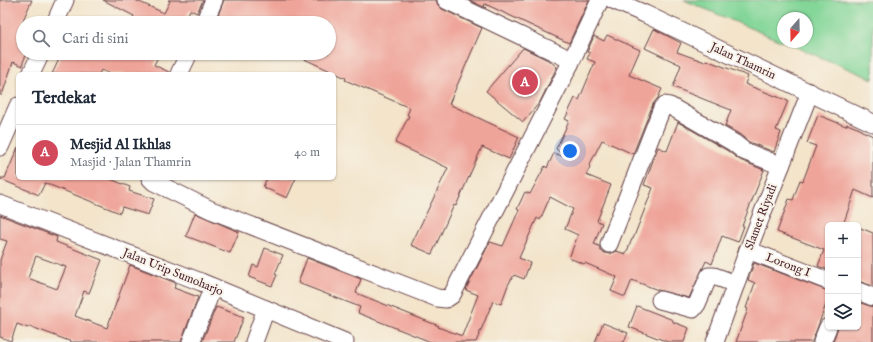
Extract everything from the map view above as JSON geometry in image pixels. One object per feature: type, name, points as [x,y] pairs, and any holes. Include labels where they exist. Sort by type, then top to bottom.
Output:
[{"type":"street","points":[[58,16],[65,0]]},
{"type":"street","points":[[207,16],[214,0]]},
{"type":"street","points":[[446,0],[569,59],[570,64]]},
{"type":"street","points":[[152,180],[211,210],[437,298],[446,299],[452,296],[570,64],[600,0]]},
{"type":"street","name":"Jalan Thamrin","points":[[613,0],[873,122]]},
{"type":"street","points":[[32,72],[38,60]]},
{"type":"street","points":[[181,72],[186,60]]},
{"type":"street","name":"Slamet Riyadi","points":[[715,342],[748,250],[810,92]]},
{"type":"street","points":[[609,244],[662,108],[665,105],[670,106],[734,143],[744,151],[781,166]]},
{"type":"street","points":[[0,147],[4,130],[16,109]]},
{"type":"street","name":"Jalan Urip Sumoharjo","points":[[0,204],[213,287],[345,342]]},
{"type":"street","name":"Lorong I","points":[[748,250],[825,280]]},
{"type":"street","points":[[660,300],[693,309],[697,304],[709,276],[714,276],[736,284]]},
{"type":"street","points":[[192,342],[213,287]]},
{"type":"street","points":[[861,292],[873,297]]},
{"type":"street","points":[[254,342],[266,309]]},
{"type":"street","points":[[822,342],[826,330]]},
{"type":"green space","points":[[684,0],[873,0],[873,79],[798,48],[813,48],[813,12],[777,12],[777,39]]},
{"type":"building","points":[[0,0],[32,0],[25,16],[16,16],[16,60],[24,60],[23,66],[13,62],[2,95],[0,95]]},
{"type":"building","points":[[103,0],[135,0],[164,13],[170,1],[168,0],[203,0],[197,13],[190,10],[187,16],[134,16]]},
{"type":"building","points":[[224,0],[436,0],[442,9],[482,28],[449,104],[519,137],[509,159],[482,147],[456,206],[454,205],[432,254],[411,245],[448,168],[395,143],[409,116],[407,115],[410,108],[345,80],[346,78],[336,73],[336,72],[333,72],[306,60],[336,60],[336,16],[218,16]]},
{"type":"building","points":[[469,0],[589,0],[569,43],[485,4],[484,6],[486,8]]},
{"type":"building","points":[[654,29],[681,43],[677,52],[705,62],[706,60],[748,76],[745,84],[788,101],[776,130],[781,132],[774,152],[749,142],[725,126],[731,110],[673,87],[681,65],[645,48]]},
{"type":"building","points":[[607,35],[640,50],[629,75],[662,89],[658,98],[653,104],[633,154],[602,140],[589,166],[590,167],[586,175],[611,185],[597,221],[602,223],[594,244],[599,246],[601,251],[610,254],[616,251],[626,254],[653,188],[644,185],[658,147],[667,151],[678,122],[728,151],[740,160],[764,170],[742,226],[744,226],[738,242],[722,236],[712,264],[706,261],[689,298],[658,290],[632,280],[625,297],[611,291],[617,277],[585,263],[584,264],[569,258],[578,235],[565,229],[573,209],[550,197],[540,220],[537,218],[519,258],[530,263],[524,279],[514,275],[508,285],[501,304],[493,301],[476,342],[431,342],[358,313],[360,307],[298,283],[307,258],[361,279],[356,293],[462,336],[478,295],[466,290],[467,287],[490,242],[503,246],[519,210],[517,209],[525,192],[530,194],[545,166],[547,168],[554,153],[563,155],[556,149],[569,121],[565,119],[575,98],[579,100],[595,62],[587,59],[590,53],[587,52],[594,36],[604,41]]},
{"type":"building","points":[[523,48],[550,61],[557,67],[540,102],[523,122],[486,91]]},
{"type":"building","points":[[59,60],[156,60],[154,65],[169,72],[106,72],[101,70],[100,72],[53,72]]},
{"type":"building","points":[[818,115],[846,126],[847,124],[873,136],[873,198],[855,190],[844,222],[825,222],[825,269],[818,266],[824,250],[777,232],[789,199],[793,200],[800,180],[803,181],[816,146],[807,143]]},
{"type":"building","points":[[16,152],[16,180],[113,180],[130,187],[129,191],[154,199],[148,215],[122,207],[120,213],[45,183],[39,195],[0,179],[5,178]]},
{"type":"building","points":[[266,180],[295,180],[287,198],[263,187]]},
{"type":"building","points":[[195,213],[239,232],[230,253],[186,236]]},
{"type":"building","points":[[0,215],[57,237],[56,242],[102,260],[89,293],[84,291],[75,316],[107,328],[130,265],[176,283],[174,288],[198,297],[181,342],[72,342],[29,326],[28,328],[17,324],[11,341],[0,337],[0,260],[7,241],[0,239]],"holes":[[[36,256],[66,267],[57,289],[28,278]]]},
{"type":"building","points":[[861,228],[873,233],[873,286],[861,282]]},
{"type":"building","points":[[265,248],[283,255],[272,286],[249,277],[253,265],[258,267]]},
{"type":"building","points":[[754,263],[825,290],[825,307],[812,342],[736,342],[748,309],[746,308],[755,283],[748,280]]},
{"type":"building","points":[[861,303],[873,307],[873,342],[833,342],[837,330],[861,330]]},
{"type":"building","points":[[637,306],[689,328],[684,342],[668,342],[629,327]]},
{"type":"building","points":[[216,307],[244,317],[234,342],[202,342]]},
{"type":"building","points":[[603,323],[628,333],[624,342],[595,342]]},
{"type":"place","name":"Mesjid Al Ikhlas","points":[[525,82]]}]
